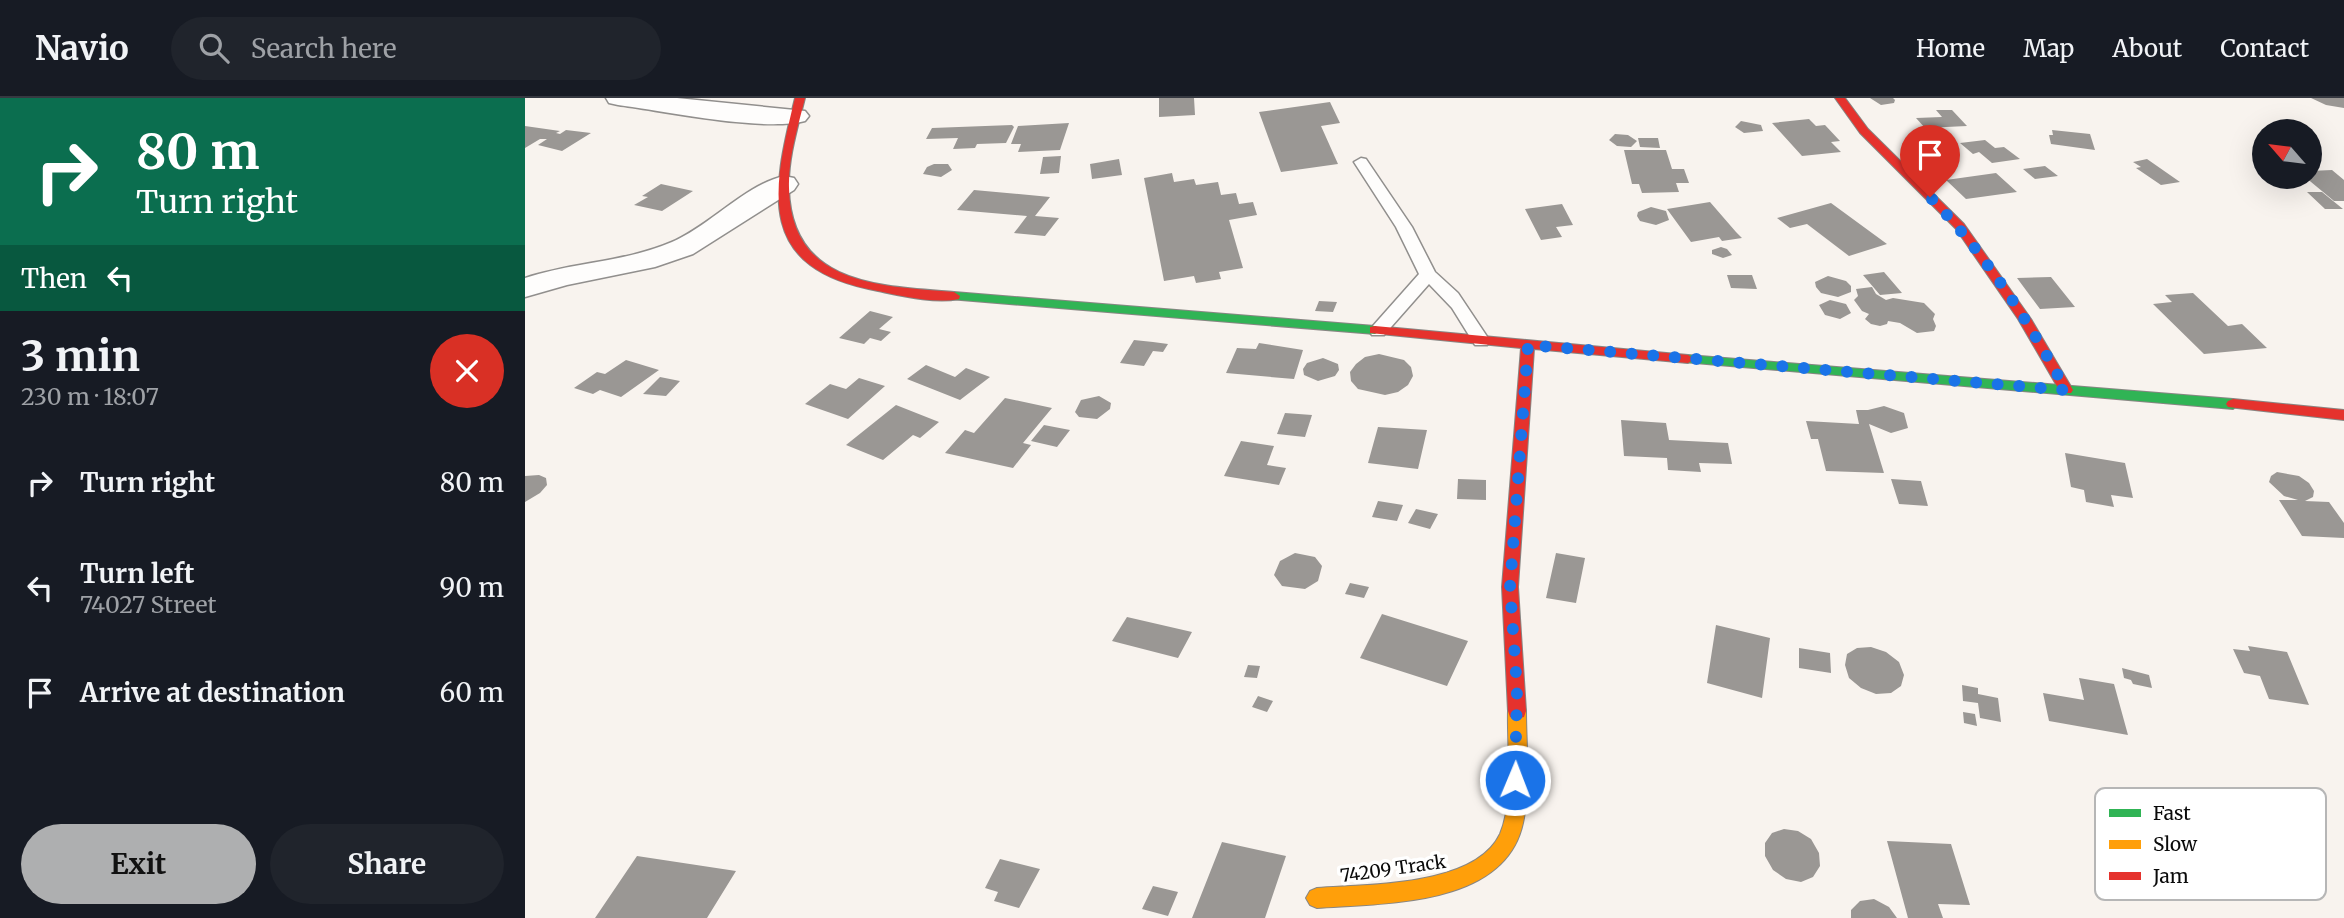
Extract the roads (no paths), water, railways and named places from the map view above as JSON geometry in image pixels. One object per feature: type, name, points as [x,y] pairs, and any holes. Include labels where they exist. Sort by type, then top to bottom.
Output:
[{"type":"street","points":[[618,98],[745,114],[798,107],[782,210],[787,233],[798,251],[817,267],[846,278],[932,294],[2344,415]]},
{"type":"street","points":[[1840,98],[1864,131],[1960,228],[2024,319],[2066,390]]},
{"type":"street","points":[[525,288],[555,276],[632,263],[684,247],[784,184]]},
{"type":"street","name":"74209 Track","points":[[1317,898],[1432,887],[1468,877],[1490,861],[1508,841],[1515,803],[1517,689],[1510,587],[1528,345]]},
{"type":"lane","points":[[1361,162],[1404,227],[1428,275],[1441,284],[1461,307],[1481,341]]},
{"type":"lane","points":[[1378,331],[1428,275]]}]
